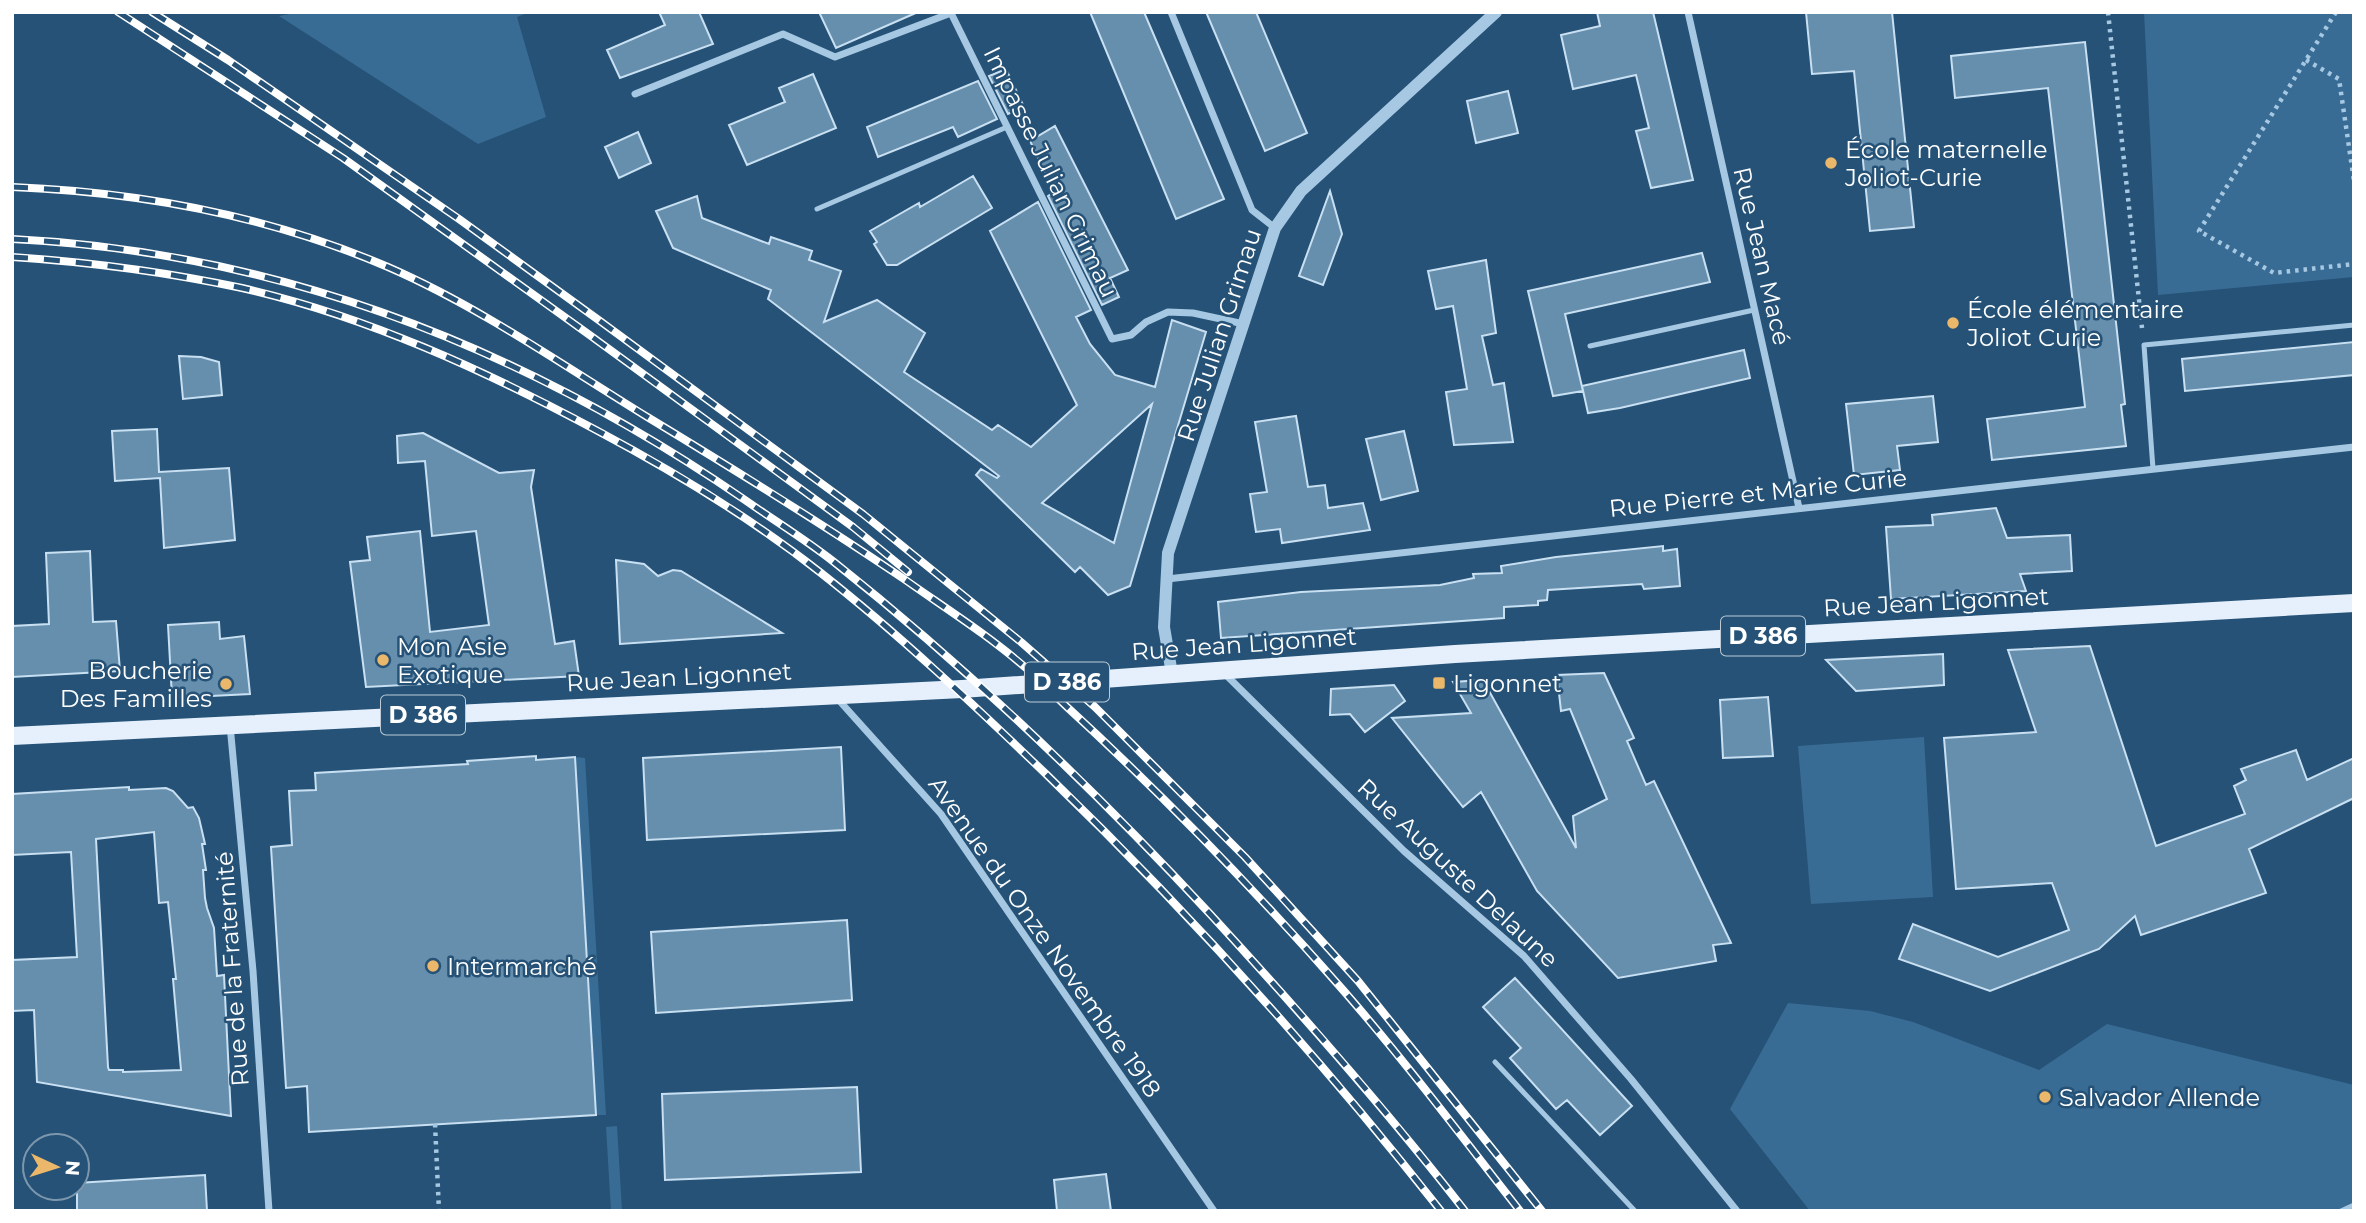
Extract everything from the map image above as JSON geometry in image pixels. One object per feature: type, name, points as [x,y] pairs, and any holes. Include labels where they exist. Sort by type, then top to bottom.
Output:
[{"type":"main road","name":"Rue Jean Ligonnet","points":[[12,736],[962,689],[1468,653],[2354,603]]},
{"type":"street","points":[[1171,12],[1252,210],[1275,228]]},
{"type":"street","name":"Rue Julian Grimau","points":[[1172,674],[1164,627],[1168,553],[1275,228],[1301,191],[1496,12]]},
{"type":"street","name":"Rue Jean Macé","points":[[1688,12],[1799,508]]},
{"type":"street","name":"Impasse Julian Grimau","points":[[635,94],[783,34],[835,57],[951,13],[1112,339],[1131,335],[1146,321],[1168,312],[1193,313],[1244,324]]},
{"type":"street","name":"Rue Pierre et Marie Curie","points":[[1167,579],[2354,447]]},
{"type":"street","name":"Rue Auguste Delaune","points":[[1221,670],[1405,851],[1524,956],[1631,1079],[1737,1211]]},
{"type":"street","name":"Avenue du Onze Novembre 1918","points":[[834,694],[941,814],[1214,1211]]},
{"type":"street","name":"Rue de la Fraternité","points":[[230,724],[253,971],[269,1211]]},
{"type":"lane","points":[[817,209],[1007,127]]},
{"type":"lane","points":[[1590,346],[1754,310]]},
{"type":"lane","points":[[2153,469],[2144,345],[2354,325]]},
{"type":"lane","points":[[1494,1062],[1635,1211]]},
{"type":"lane","points":[[2341,1211],[2354,1205]]},
{"type":"path","points":[[2108,12],[2144,345]]},
{"type":"path","points":[[2336,12],[2199,231],[2274,273],[2354,264]]},
{"type":"path","points":[[2306,60],[2339,79],[2354,181]]},
{"type":"path","points":[[435,1124],[439,1211]]},
{"type":"shaded area","points":[[299,12],[530,12],[517,17],[546,117],[478,144],[279,16]]},
{"type":"shaded area","points":[[2144,12],[2354,12],[2354,277],[2158,295]]},
{"type":"shaded area","points":[[1924,737],[1933,897],[1811,904],[1798,746]]},
{"type":"shaded area","points":[[575,757],[585,758],[606,1115],[596,1115]]},
{"type":"shaded area","name":"Salvador Allende","points":[[1788,1003],[1870,1011],[1913,1022],[2039,1070],[2107,1024],[2354,1085],[2354,1211],[1810,1211],[1730,1109]]},
{"type":"shaded area","points":[[617,1126],[622,1211],[611,1211],[606,1127]]},
{"type":"building","points":[[659,12],[699,12],[713,44],[620,78],[607,50],[665,25]]},
{"type":"building","points":[[819,12],[918,12],[836,48]]},
{"type":"building","points":[[1090,12],[1144,12],[1224,199],[1176,219]]},
{"type":"building","points":[[1206,12],[1256,12],[1307,133],[1265,151]]},
{"type":"building","points":[[1597,12],[1653,12],[1693,180],[1651,188],[1636,131],[1649,128],[1636,75],[1573,89],[1561,35],[1600,26]]},
{"type":"building","points":[[1806,12],[1892,12],[1914,227],[1870,231],[1854,71],[1812,74]]},
{"type":"building","points":[[2085,42],[2125,404],[2121,405],[2126,446],[1992,460],[1987,419],[2085,407],[2048,88],[1955,98],[1951,56]]},
{"type":"building","points":[[1006,69],[1024,107],[1008,114],[989,76]]},
{"type":"building","points":[[813,74],[836,128],[747,165],[729,125],[785,102],[779,88]]},
{"type":"building","points":[[978,81],[997,119],[958,137],[953,127],[878,157],[867,127]]},
{"type":"building","points":[[1508,91],[1518,133],[1476,143],[1467,101]]},
{"type":"building","points":[[1055,126],[1128,270],[1110,278],[1119,297],[1102,305],[1048,196],[1054,192],[1030,141]]},
{"type":"building","points":[[638,132],[651,163],[619,178],[605,147]]},
{"type":"building","points":[[973,176],[992,208],[897,265],[887,265],[874,244],[877,242],[870,231],[919,203],[920,207]]},
{"type":"building","points":[[1330,191],[1342,234],[1323,285],[1299,276]]},
{"type":"building","points":[[697,196],[702,218],[769,244],[771,237],[812,251],[809,260],[841,271],[824,322],[877,300],[925,333],[904,372],[992,430],[998,425],[1031,447],[1077,405],[990,231],[1038,202],[1091,310],[1076,317],[1090,344],[1115,375],[1155,387],[1172,320],[1206,332],[1130,586],[1108,595],[1080,567],[1075,572],[976,475],[981,469],[997,478],[999,476],[768,299],[771,290],[673,248],[656,211]],"holes":[[[1152,404],[1114,543],[1042,503]]]},
{"type":"building","points":[[1702,253],[1710,282],[1565,314],[1583,391],[1553,396],[1528,291]]},
{"type":"building","points":[[1486,260],[1496,333],[1482,336],[1493,385],[1504,383],[1513,442],[1454,445],[1446,392],[1467,389],[1453,306],[1436,309],[1428,271]]},
{"type":"building","points":[[2354,342],[2354,375],[2185,391],[2182,359]]},
{"type":"building","points":[[1744,350],[1750,378],[1588,413],[1582,386]]},
{"type":"building","points":[[179,356],[201,357],[219,362],[222,395],[183,399]]},
{"type":"building","points":[[1933,396],[1938,442],[1897,446],[1900,470],[1854,475],[1846,404]]},
{"type":"building","points":[[1296,416],[1308,487],[1325,485],[1328,508],[1363,503],[1370,530],[1282,543],[1280,529],[1256,532],[1250,494],[1267,492],[1255,422]]},
{"type":"building","points":[[157,429],[159,472],[229,468],[235,540],[164,548],[160,478],[115,481],[112,431]]},
{"type":"building","points":[[1404,431],[1418,491],[1381,500],[1366,439]]},
{"type":"building","points":[[423,433],[499,473],[534,470],[531,487],[555,644],[574,641],[579,676],[366,687],[350,562],[370,560],[367,537],[420,531],[430,632],[489,625],[476,531],[432,536],[425,461],[398,463],[397,436]]},
{"type":"building","points":[[1996,508],[2007,538],[2070,535],[2072,571],[2020,574],[2026,591],[1891,599],[1886,527],[1933,525],[1932,515]]},
{"type":"building","points":[[1663,546],[1663,551],[1677,549],[1680,586],[1644,589],[1642,584],[1548,590],[1547,600],[1538,601],[1538,605],[1504,607],[1504,618],[1221,638],[1218,602],[1301,592],[1440,585],[1474,578],[1473,574],[1502,573],[1501,566],[1556,557]]},
{"type":"building","points":[[90,551],[93,622],[116,621],[120,671],[12,677],[12,626],[49,624],[46,553]]},
{"type":"building","points":[[616,560],[644,564],[658,576],[673,570],[681,571],[782,633],[620,644]]},
{"type":"building","points":[[219,622],[220,639],[244,636],[250,694],[172,698],[168,625]]},
{"type":"building","points":[[2090,646],[2156,846],[2245,814],[2234,786],[2246,780],[2241,769],[2296,750],[2307,780],[2354,758],[2354,798],[2249,849],[2266,893],[2141,935],[2135,916],[2099,949],[1990,991],[1899,959],[1913,924],[1998,957],[2069,930],[2052,883],[1956,889],[1944,738],[2036,732],[2008,650]]},
{"type":"building","points":[[1943,654],[1944,685],[1856,691],[1826,660]]},
{"type":"building","points":[[1604,673],[1634,738],[1627,741],[1646,785],[1654,781],[1731,943],[1713,945],[1716,961],[1618,978],[1537,891],[1481,792],[1463,807],[1392,718],[1471,713],[1453,682],[1483,680],[1576,848],[1573,816],[1607,799],[1570,709],[1561,711],[1557,675]]},
{"type":"building","points":[[1394,685],[1405,701],[1365,732],[1350,714],[1330,715],[1331,689]]},
{"type":"building","points":[[1768,697],[1773,756],[1723,758],[1720,700]]},
{"type":"building","points":[[841,747],[845,830],[647,840],[643,758]]},
{"type":"building","name":"Intermarché","points":[[536,756],[536,760],[575,757],[596,1115],[309,1132],[307,1086],[286,1088],[271,847],[292,845],[289,791],[316,790],[315,773],[468,764],[467,761]]},
{"type":"building","points":[[129,787],[129,790],[166,788],[173,791],[188,808],[193,807],[199,818],[205,844],[202,844],[206,870],[203,870],[205,898],[214,928],[217,976],[224,975],[231,1116],[37,1082],[34,1010],[12,1011],[12,960],[77,957],[71,852],[12,855],[12,794]],"holes":[[[154,832],[159,903],[168,902],[181,1070],[109,1070],[96,839]]]},
{"type":"building","points":[[847,920],[852,1000],[656,1013],[651,932]]},
{"type":"building","points":[[1515,978],[1632,1106],[1600,1135],[1567,1100],[1556,1109],[1510,1058],[1521,1048],[1483,1007]]},
{"type":"building","points":[[857,1087],[861,1172],[665,1180],[662,1094]]},
{"type":"building","points":[[1106,1174],[1111,1211],[1057,1211],[1054,1180]]},
{"type":"building","points":[[205,1175],[207,1211],[77,1211],[77,1202],[91,1202],[91,1182]]},
{"type":"railway","points":[[118,12],[343,158],[853,527],[908,572]]},
{"type":"railway","points":[[152,12],[228,60],[459,219],[600,321],[863,514],[1021,642],[1095,707],[1245,857],[1358,981],[1542,1211]]},
{"type":"railway","points":[[12,187],[108,194],[204,210],[297,234],[388,267],[456,300],[521,338],[778,497],[904,579],[982,633],[1026,668],[1209,845],[1366,1017],[1520,1211]]},
{"type":"railway","points":[[12,239],[111,248],[209,264],[304,287],[396,318],[487,354],[575,397],[661,446],[745,500],[823,554],[884,603],[982,687],[1076,776],[1167,868],[1277,987],[1373,1097],[1465,1211]]},
{"type":"railway","points":[[12,257],[127,268],[213,282],[288,300],[379,329],[467,366],[554,408],[655,462],[740,515],[821,573],[880,621],[1047,775],[1151,879],[1252,987],[1348,1097],[1441,1211]]},
{"type":"place","name":"École maternelle Joliot-Curie","points":[[1831,163]]},
{"type":"place","name":"École élémentaire Joliot Curie","points":[[1953,323]]},
{"type":"place","name":"Mon Asie Exotique","points":[[383,660]]},
{"type":"place","name":"Ligonnet","points":[[1439,683]]},
{"type":"place","name":"Boucherie Des Familles","points":[[226,684]]},
{"type":"place","name":"Intermarché","points":[[433,966]]},
{"type":"place","name":"Salvador Allende","points":[[2045,1097]]}]
